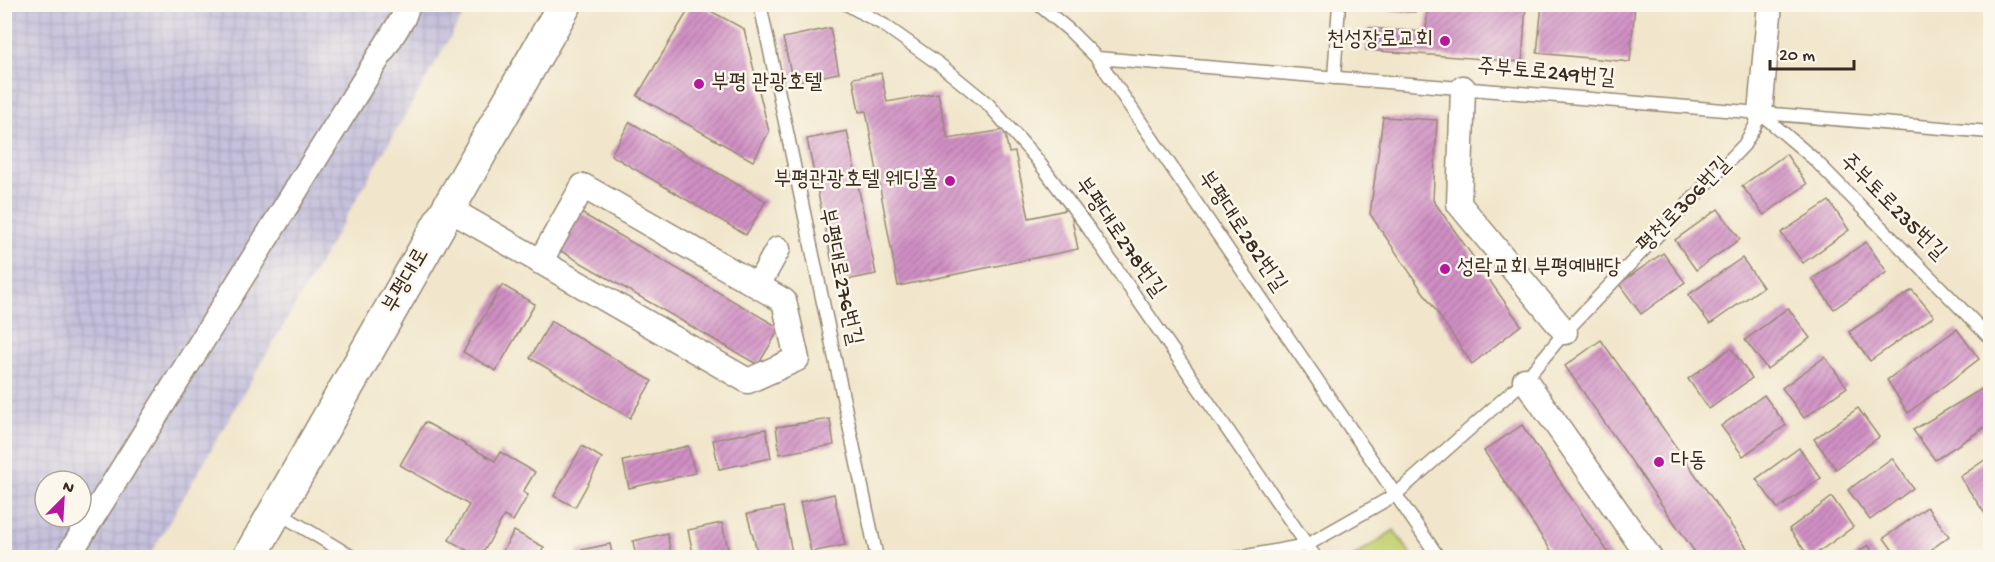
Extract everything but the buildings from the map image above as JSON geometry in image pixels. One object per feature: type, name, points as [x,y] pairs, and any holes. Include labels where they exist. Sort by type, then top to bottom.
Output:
[{"type":"main road","name":"부평대로","points":[[249,558],[565,4]]},
{"type":"street","points":[[67,558],[403,18],[408,4]]},
{"type":"street","name":"평천로306번길","points":[[1760,112],[1770,4]]},
{"type":"street","points":[[1463,88],[1459,204],[1565,332]]},
{"type":"street","points":[[449,209],[540,262],[748,381],[797,359],[784,302],[583,186],[540,262]]},
{"type":"street","points":[[758,285],[778,249]]},
{"type":"street","points":[[1524,380],[1650,558]]},
{"type":"lane","name":"부평대로276번길","points":[[760,4],[877,558]]},
{"type":"lane","name":"부평대로278번길","points":[[846,4],[884,25],[939,64],[988,104],[1035,157],[1089,229],[1316,558]]},
{"type":"lane","name":"부평대로282번길","points":[[1038,4],[1097,58],[1439,558]]},
{"type":"lane","points":[[1334,78],[1339,4]]},
{"type":"lane","name":"주부토로249번길","points":[[1097,58],[1990,132]]},
{"type":"lane","name":"평천로306번길","points":[[1307,545],[1395,495],[1524,380],[1565,332],[1744,145],[1760,112]]},
{"type":"lane","name":"주부토로235번길","points":[[1760,112],[1814,159],[1990,338]]},
{"type":"lane","points":[[276,512],[354,558]]},
{"type":"lane","points":[[1236,558],[1307,545]]},
{"type":"shaded area","points":[[4,5],[469,5],[149,557],[5,557]]},
{"type":"green space","points":[[1394,530],[1413,557],[1353,557]]},
{"type":"place","name":"천성장로교회","points":[[1445,41]]},
{"type":"place","name":"부평 관광호텔","points":[[699,84]]},
{"type":"place","name":"부평관광호텔 웨딩홀","points":[[950,181]]},
{"type":"place","name":"성락교회 부평예배당","points":[[1445,269]]},
{"type":"place","name":"다동","points":[[1659,462]]}]
